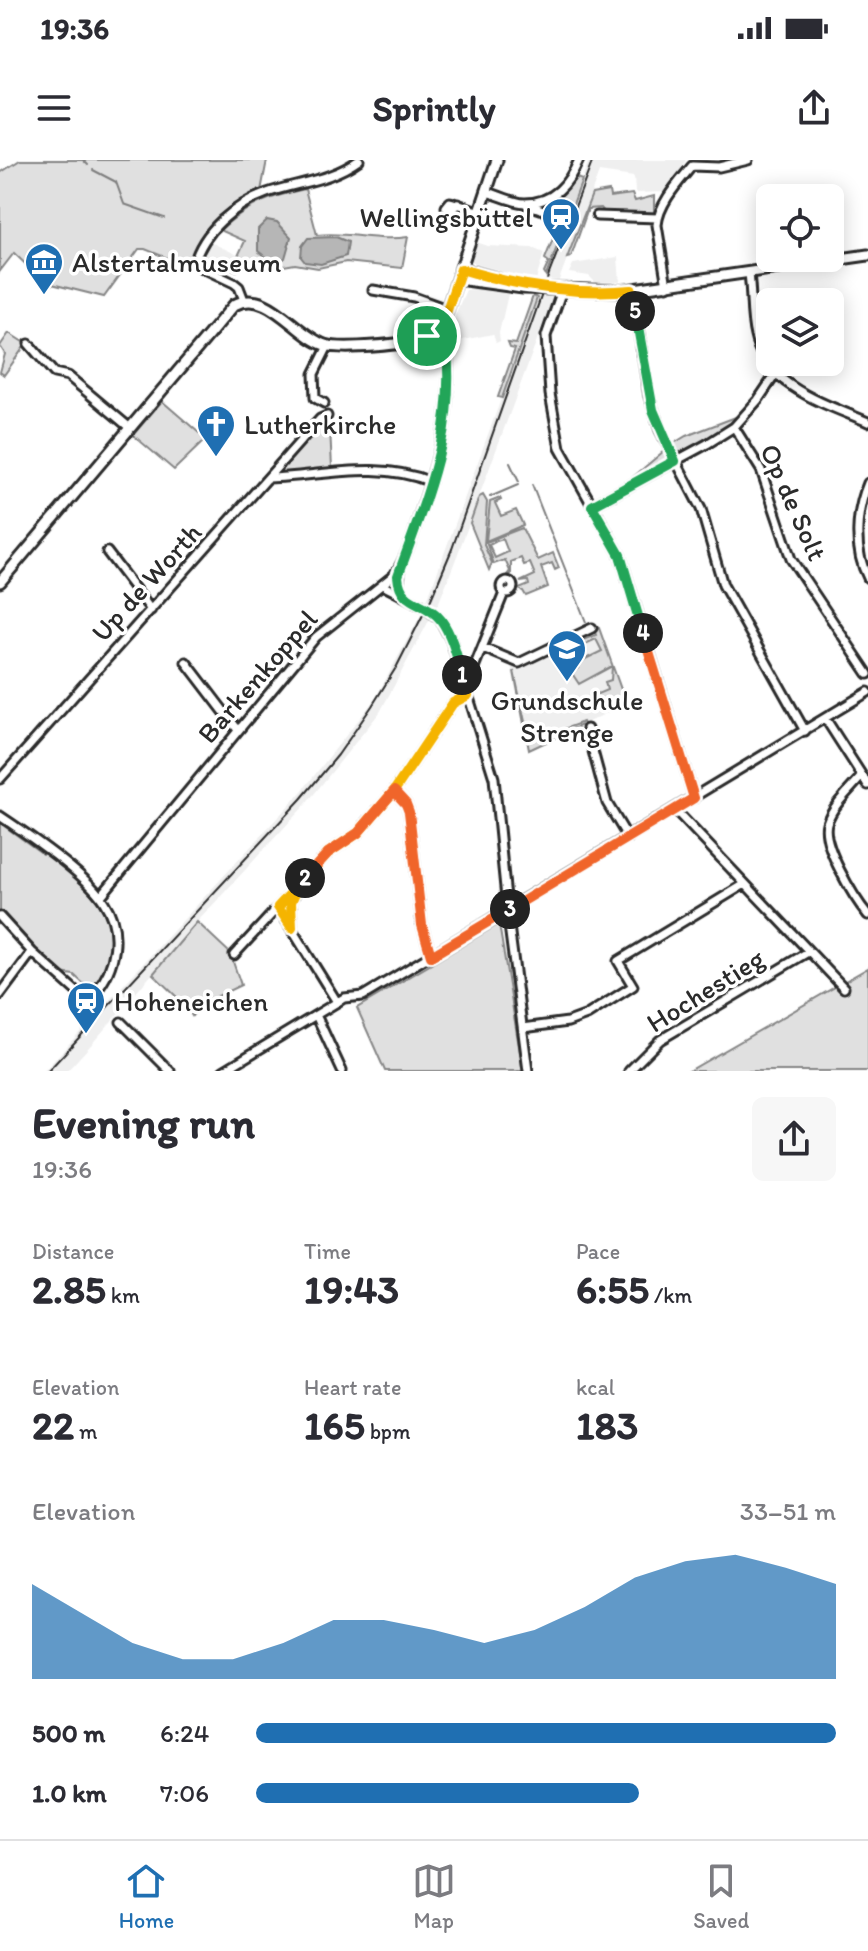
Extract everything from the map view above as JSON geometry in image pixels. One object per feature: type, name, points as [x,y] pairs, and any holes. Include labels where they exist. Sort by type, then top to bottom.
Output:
[{"type":"main road","points":[[0,582],[234,305],[244,300],[265,304],[312,340],[328,346],[408,342],[427,336],[443,320],[497,160]]},
{"type":"main road","points":[[460,274],[517,287],[632,290],[868,255]]},
{"type":"street","points":[[244,300],[234,283],[194,264],[211,231],[235,210],[256,198],[317,181],[359,160]]},
{"type":"street","points":[[524,203],[545,198],[562,189],[579,160]]},
{"type":"street","points":[[667,286],[658,218],[669,196],[693,163],[719,167],[748,160]]},
{"type":"street","points":[[487,192],[558,215]]},
{"type":"street","points":[[458,204],[481,212]]},
{"type":"street","points":[[597,216],[658,218]]},
{"type":"street","points":[[749,274],[756,340]]},
{"type":"street","points":[[373,290],[414,297],[447,309]]},
{"type":"street","points":[[562,290],[546,332],[550,390],[560,448],[620,555],[694,798]]},
{"type":"street","points":[[632,290],[653,410],[675,461],[701,509],[723,585],[805,731]]},
{"type":"street","name":"Barkenkoppel","points":[[101,896],[316,637],[394,575],[403,562],[431,482],[447,421],[449,389],[443,320]]},
{"type":"street","points":[[427,336],[446,340]]},
{"type":"street","points":[[29,344],[54,373],[68,376],[130,428]]},
{"type":"street","points":[[324,403],[315,398],[314,374],[328,346]]},
{"type":"street","points":[[592,506],[734,427],[774,376]]},
{"type":"street","points":[[781,376],[801,394],[868,422]]},
{"type":"street","name":"Up de Worth","points":[[0,779],[320,419],[327,416]]},
{"type":"street","name":"Op de Solt","points":[[734,427],[761,470],[791,559],[868,674]]},
{"type":"street","points":[[269,478],[372,470],[415,475],[431,482]]},
{"type":"street","points":[[868,483],[863,494],[857,532],[861,565],[868,578]]},
{"type":"street","points":[[107,552],[151,610]]},
{"type":"street","points":[[403,562],[398,576],[403,595]]},
{"type":"street","points":[[382,585],[440,619],[451,640],[494,778],[507,911],[528,1071]]},
{"type":"street","points":[[462,677],[473,670],[504,593]]},
{"type":"street","points":[[483,648],[519,663],[592,628]]},
{"type":"street","points":[[186,662],[238,730]]},
{"type":"street","points":[[229,1070],[344,998],[363,996],[431,956],[868,692]]},
{"type":"street","points":[[234,955],[328,853],[358,833],[394,791],[453,703],[468,695]]},
{"type":"street","points":[[825,718],[868,785]]},
{"type":"street","points":[[587,729],[607,803],[628,838]]},
{"type":"street","points":[[861,777],[832,812],[826,825],[834,856],[868,915]]},
{"type":"street","points":[[394,791],[409,812],[422,925],[431,956]]},
{"type":"street","points":[[677,808],[844,988]]},
{"type":"street","points":[[0,816],[47,849],[101,896],[110,912],[115,952],[110,971],[94,998],[88,1001],[78,993],[32,952],[0,917]]},
{"type":"street","points":[[523,1028],[568,1022],[587,1015],[633,986],[618,961],[745,884]]},
{"type":"street","points":[[292,928],[291,902],[298,886]]},
{"type":"street","points":[[278,907],[337,1002]]},
{"type":"street","points":[[0,995],[32,952]]},
{"type":"street","name":"Hochestieg","points":[[629,1071],[660,1040],[808,952]]},
{"type":"street","points":[[316,1015],[342,1071]]},
{"type":"street","points":[[121,1022],[170,1071]]},
{"type":"shaded area","points":[[20,160],[267,160],[261,191],[237,205],[207,231],[187,266],[139,249],[104,297],[44,282],[14,253],[0,271],[0,173]]},
{"type":"shaded area","points":[[589,160],[686,160],[667,192],[635,193],[634,177],[599,172],[439,602],[380,712],[306,804],[197,922],[67,1071],[44,1071],[302,791],[375,699],[423,611]]},
{"type":"shaded area","points":[[574,177],[582,180],[546,276],[544,273],[549,262],[545,259],[564,211],[551,211],[534,204],[559,194]]},
{"type":"shaded area","points":[[305,189],[317,235],[408,237],[402,268],[346,262],[318,268],[295,264],[278,267],[253,259],[237,271],[232,269],[245,241],[220,230],[260,203]]},
{"type":"shaded area","points":[[609,191],[610,197],[632,194],[635,201],[654,196],[654,213],[607,215],[601,208],[588,209],[571,257],[567,258],[592,194]]},
{"type":"shaded area","points":[[267,220],[277,222],[291,237],[285,258],[281,261],[267,258],[258,251],[258,229]]},
{"type":"shaded area","points":[[336,237],[348,242],[346,256],[321,264],[305,262],[301,257],[302,246],[308,238]]},
{"type":"shaded area","points":[[206,240],[238,255],[228,276],[201,260],[199,251]]},
{"type":"shaded area","points":[[475,242],[487,246],[532,248],[544,253],[536,280],[477,267],[470,258]]},
{"type":"shaded area","points":[[618,257],[620,282],[597,284],[589,276],[569,273],[573,264]]},
{"type":"shaded area","points":[[492,287],[509,290],[500,341],[496,343],[493,334],[453,342],[455,315],[466,290]]},
{"type":"shaded area","points":[[533,296],[537,298],[502,398],[498,397],[515,349],[510,348],[508,343],[516,344]]},
{"type":"shaded area","points":[[9,333],[26,344],[4,375],[0,372],[5,354],[0,346]]},
{"type":"shaded area","points":[[162,401],[206,439],[174,470],[133,435]]},
{"type":"shaded area","points":[[741,415],[706,442],[626,483],[686,436]]},
{"type":"shaded area","points":[[330,428],[332,468],[279,475],[278,471],[315,429]]},
{"type":"shaded area","points":[[483,495],[487,502],[484,545],[492,563],[489,570],[470,523],[479,497]]},
{"type":"shaded area","points":[[500,498],[495,503],[501,516],[516,510],[523,525],[486,541],[490,502]]},
{"type":"shaded area","points":[[522,528],[538,560],[553,553],[559,568],[555,570],[552,563],[541,567],[548,587],[526,596],[519,589],[529,585],[528,581],[520,582],[535,575],[530,563],[524,565],[521,558],[511,562],[511,574],[507,575],[510,571],[505,560],[494,564],[486,542],[494,539],[495,542],[489,545],[495,558],[508,552],[503,539],[497,541],[496,538]]},
{"type":"shaded area","name":"Grundschule Strenge","points":[[599,628],[626,704],[529,750],[510,661],[519,663]]},
{"type":"shaded area","points":[[599,628],[623,695],[588,710],[583,700],[607,690],[605,682],[611,680],[612,666],[579,684],[571,672],[579,668],[577,663],[602,651],[596,639],[577,648],[575,643],[596,635],[594,630]]},
{"type":"shaded area","points":[[514,671],[527,731],[542,731],[545,736],[584,724],[529,750]]},
{"type":"shaded area","points":[[0,823],[60,864],[84,886],[103,911],[109,924],[110,956],[104,973],[91,987],[74,975],[60,973],[0,914]]},
{"type":"shaded area","points":[[197,922],[230,953],[241,985],[205,1002],[192,1016],[153,974]]},
{"type":"shaded area","points":[[499,924],[523,1071],[385,1071],[357,1008]]},
{"type":"shaded area","points":[[868,968],[868,1071],[689,1071]]},
{"type":"waterway","points":[[83,160],[88,165]]},
{"type":"waterway","points":[[93,170],[116,182],[124,204],[164,218]]},
{"type":"waterway","points":[[510,463],[519,482]]},
{"type":"waterway","points":[[490,497],[518,485]]},
{"type":"waterway","points":[[532,485],[586,622]]},
{"type":"waterway","points":[[509,971],[523,1061]]},
{"type":"tram line","points":[[48,1071],[301,799],[338,755],[397,666],[452,549],[549,274],[593,160]]},
{"type":"place","name":"Wellingsbüttel","points":[[561,251]]},
{"type":"place","name":"Alstertalmuseum","points":[[44,296]]},
{"type":"place","name":"Lutherkirche","points":[[216,458]]},
{"type":"place","name":"Grundschule Strenge","points":[[567,683]]},
{"type":"place","name":"Hoheneichen","points":[[86,1035]]},
{"type":"route","points":[[427,336],[445,316],[461,269],[532,287],[584,292],[632,290],[649,396],[660,430],[675,461],[592,506],[620,555],[694,798],[431,956],[422,925],[409,812],[394,791],[358,833],[343,842],[328,853],[278,907],[292,928],[291,902],[298,886],[328,853],[358,833],[394,791],[453,703],[468,695],[451,640],[440,619],[403,595],[399,586],[398,576],[431,482],[447,421],[446,340],[427,336]]}]
